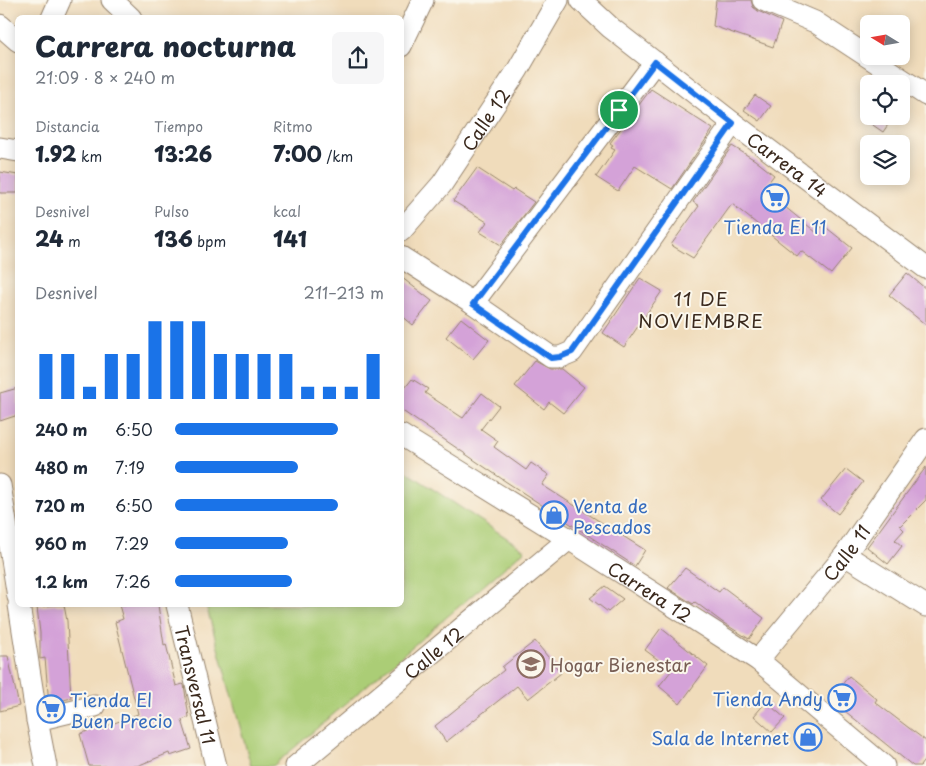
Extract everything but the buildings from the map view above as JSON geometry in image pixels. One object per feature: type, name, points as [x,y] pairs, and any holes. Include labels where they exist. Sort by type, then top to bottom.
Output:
[{"type":"street","points":[[53,15],[60,0]]},
{"type":"street","points":[[112,0],[128,15]]},
{"type":"street","points":[[404,40],[423,0]]},
{"type":"street","name":"Calle 12","points":[[404,228],[442,184],[517,71],[558,0]]},
{"type":"street","name":"Carrera 14","points":[[581,0],[611,28],[733,123],[926,268]]},
{"type":"street","points":[[763,0],[815,22],[926,95]]},
{"type":"street","points":[[473,304],[655,62]]},
{"type":"street","points":[[404,259],[551,358],[560,357],[572,352],[733,123]]},
{"type":"street","points":[[0,148],[15,150]]},
{"type":"street","name":"Carrera 12","points":[[404,437],[569,539],[758,660],[884,766]]},
{"type":"street","name":"Calle 11","points":[[758,660],[846,555],[925,444]]},
{"type":"street","points":[[0,485],[15,578]]},
{"type":"street","name":"Calle 12","points":[[296,766],[569,539]]},
{"type":"street","points":[[846,555],[926,606]]},
{"type":"street","points":[[19,607],[46,766]]},
{"type":"street","name":"Transversal 11","points":[[177,607],[216,766]]},
{"type":"street","points":[[37,720],[95,706]]},
{"type":"green space","points":[[404,470],[525,550],[273,766],[251,766],[207,607],[404,607]]},
{"type":"place","name":"Tienda El 11","points":[[775,198]]},
{"type":"place","name":"Venta de Pescados","points":[[554,515]]},
{"type":"place","name":"Hogar Bienestar","points":[[531,664]]},
{"type":"place","name":"Tienda Andy","points":[[842,698]]},
{"type":"place","name":"Tienda El Buen Precio","points":[[51,709]]},
{"type":"place","name":"Sala de Internet","points":[[808,737]]},
{"type":"district","name":"11 DE NOVIEMBRE","points":[[701,309]]},
{"type":"route","points":[[655,62],[733,123],[572,352],[560,357],[551,358],[473,304],[619,110],[655,62]]}]
